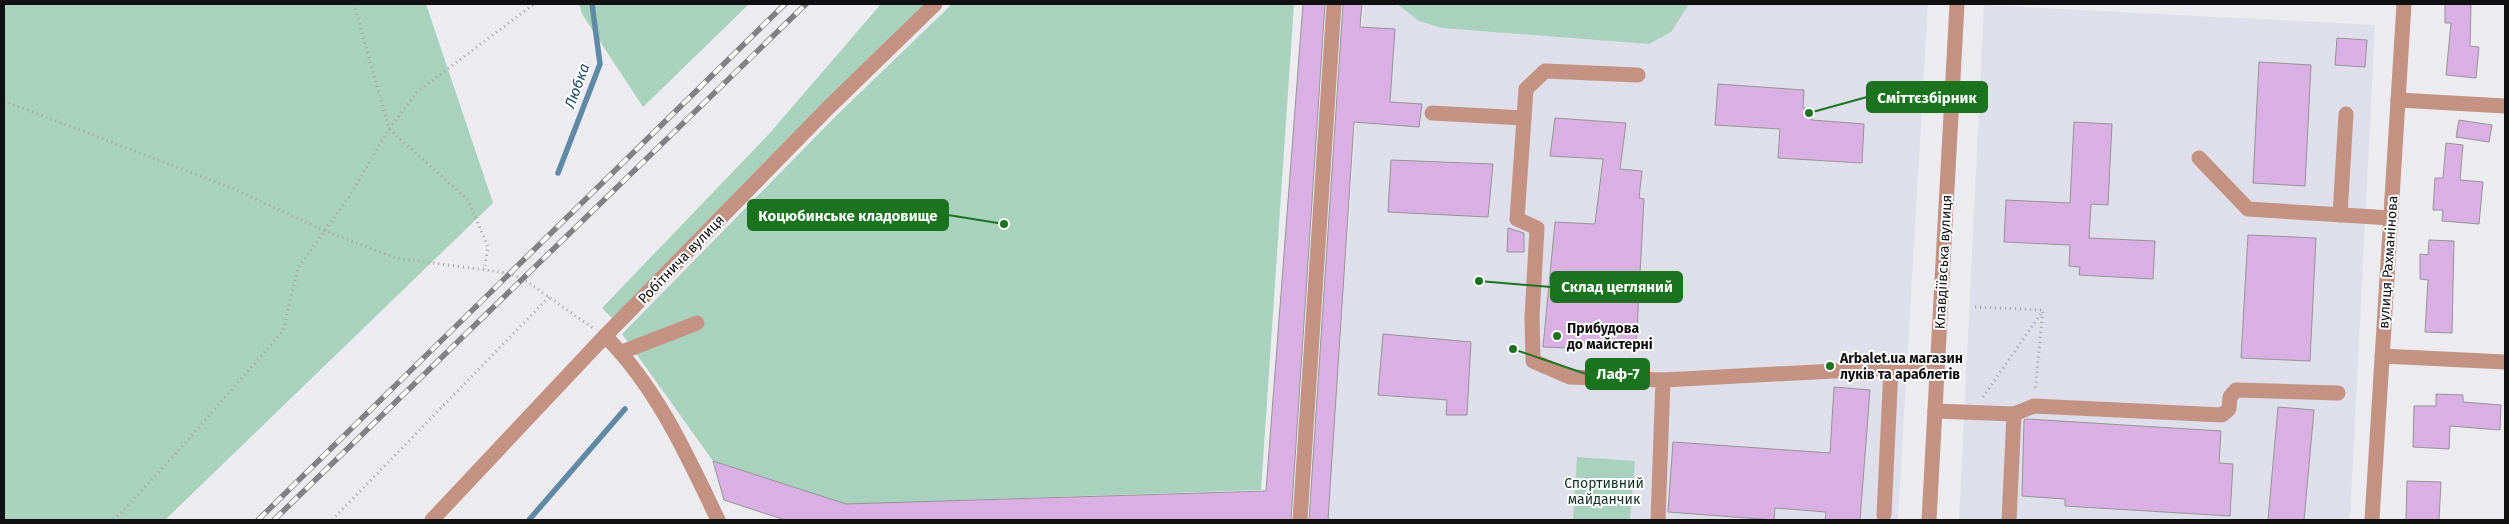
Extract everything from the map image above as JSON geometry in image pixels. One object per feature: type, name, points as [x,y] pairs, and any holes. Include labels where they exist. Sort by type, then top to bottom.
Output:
[{"type":"street","name":"Робітнича вулиця","points":[[432,520],[605,336],[829,107],[935,4]]},
{"type":"street","points":[[1300,520],[1334,4]]},
{"type":"street","name":"Клавдіївська вулиця","points":[[1929,520],[1957,4]]},
{"type":"street","name":"вулиця Рахманінова","points":[[2372,520],[2404,4]]},
{"type":"street","points":[[1638,75],[1545,71],[1526,89],[1517,219],[1537,228],[1532,316],[1533,360],[1570,377],[1663,380],[1891,368],[1938,372]]},
{"type":"street","points":[[2398,100],[2505,106]]},
{"type":"street","points":[[1432,112],[1524,118]]},
{"type":"street","points":[[2340,215],[2346,114]]},
{"type":"street","points":[[2199,158],[2248,209],[2391,218]]},
{"type":"street","points":[[622,352],[697,323]]},
{"type":"street","points":[[605,336],[622,352],[678,438],[718,520]]},
{"type":"street","points":[[2382,356],[2505,362]]},
{"type":"street","points":[[1884,515],[1891,368]]},
{"type":"street","points":[[1658,520],[1663,380]]},
{"type":"street","points":[[1935,411],[2014,414],[2034,406],[2222,415],[2229,409],[2230,397],[2236,390],[2338,393]]},
{"type":"street","points":[[2009,520],[2014,414]]},
{"type":"path","points":[[354,4],[389,129],[468,200],[488,247],[484,270]]},
{"type":"path","points":[[114,520],[171,459],[283,331],[298,268],[349,197],[389,129],[417,92],[534,4]]},
{"type":"path","points":[[4,101],[234,189],[325,231],[396,258],[508,273],[523,279],[605,336]]},
{"type":"path","points":[[332,520],[549,297]]},
{"type":"path","points":[[1975,307],[2043,310]]},
{"type":"path","points":[[2034,406],[2043,310]]},
{"type":"path","points":[[1972,412],[2043,310]]},
{"type":"shaded area","points":[[1364,4],[1928,4],[1898,520],[1328,520]]},
{"type":"shaded area","points":[[1984,5],[2375,25],[2350,520],[1959,520]]},
{"type":"green space","points":[[4,4],[426,4],[493,203],[165,520],[4,520]]},
{"type":"green space","points":[[579,4],[749,4],[643,107],[582,14]]},
{"type":"green space","points":[[881,4],[926,4],[613,319],[602,308],[769,134]]},
{"type":"green space","points":[[952,4],[1294,4],[1261,490],[846,504],[713,461],[622,334],[837,115]]},
{"type":"green space","points":[[1397,4],[1689,4],[1671,32],[1649,44],[1442,28],[1419,21]]},
{"type":"green space","name":"Спортивний майданчик","points":[[1577,457],[1635,461],[1630,520],[1573,520]]},
{"type":"building","points":[[1303,4],[1325,4],[1291,520],[785,520],[724,500],[713,461],[846,504],[1266,491]]},
{"type":"building","points":[[1343,4],[1362,4],[1360,27],[1395,29],[1390,102],[1422,104],[1419,127],[1354,122],[1328,520],[1309,520]]},
{"type":"building","points":[[2445,4],[2471,4],[2470,46],[2479,47],[2476,78],[2446,75],[2451,23],[2445,23]]},
{"type":"building","points":[[2337,38],[2367,40],[2365,67],[2335,65]]},
{"type":"building","points":[[2259,62],[2311,65],[2305,186],[2253,183]]},
{"type":"building","points":[[1718,84],[1804,90],[1803,108],[1812,109],[1812,120],[1864,124],[1862,163],[1778,158],[1780,129],[1715,125]]},
{"type":"building","points":[[1555,118],[1626,123],[1620,169],[1642,171],[1639,198],[1644,199],[1636,349],[1570,345],[1570,348],[1543,347],[1555,222],[1595,224],[1603,159],[1550,156]]},
{"type":"building","points":[[2459,120],[2492,125],[2489,142],[2456,137]]},
{"type":"building","points":[[2074,122],[2112,124],[2108,205],[2091,204],[2089,238],[2155,241],[2153,279],[2079,275],[2080,267],[2069,266],[2070,245],[2004,242],[2006,200],[2070,203]]},
{"type":"building","points":[[2446,143],[2463,145],[2460,180],[2483,182],[2479,224],[2442,221],[2443,210],[2433,210],[2435,178],[2443,178]]},
{"type":"building","points":[[1391,160],[1493,164],[1488,217],[1388,212]]},
{"type":"building","points":[[1508,228],[1524,233],[1524,252],[1507,252]]},
{"type":"building","points":[[2248,235],[2316,238],[2310,361],[2241,358]]},
{"type":"building","points":[[2429,240],[2454,241],[2452,333],[2425,332],[2428,280],[2420,279],[2420,254],[2428,255]]},
{"type":"building","points":[[1383,334],[1471,342],[1467,415],[1446,415],[1447,400],[1378,395]]},
{"type":"building","points":[[1834,387],[1870,390],[1860,520],[1825,520],[1826,512],[1775,508],[1774,520],[1668,512],[1673,442],[1830,453]]},
{"type":"building","points":[[2436,394],[2463,395],[2463,402],[2501,405],[2500,430],[2450,426],[2449,449],[2413,447],[2414,406],[2436,406]]},
{"type":"building","points":[[2278,407],[2314,410],[2304,520],[2268,520]]},
{"type":"building","points":[[2024,420],[2221,431],[2219,463],[2233,464],[2230,516],[2065,506],[2065,499],[2022,496]]},
{"type":"building","points":[[2407,481],[2441,482],[2439,520],[2406,520]]},
{"type":"waterway","name":"Любка","points":[[558,173],[600,64],[592,4]]},
{"type":"waterway","name":"Любка","points":[[529,520],[625,409]]},
{"type":"railway","points":[[258,520],[785,4]]},
{"type":"railway","points":[[274,520],[806,4]]},
{"type":"place","name":"Сміттєзбірник","points":[[1809,113]]},
{"type":"place","name":"Коцюбинське кладовище","points":[[1004,224]]},
{"type":"place","name":"Склад цегляний","points":[[1479,281]]},
{"type":"place","name":"Прибудова до майстерні","points":[[1557,336]]},
{"type":"place","name":"Лаф-7","points":[[1513,349]]},
{"type":"place","name":"Arbalet.ua магазин луків та араблетів","points":[[1830,366]]}]
